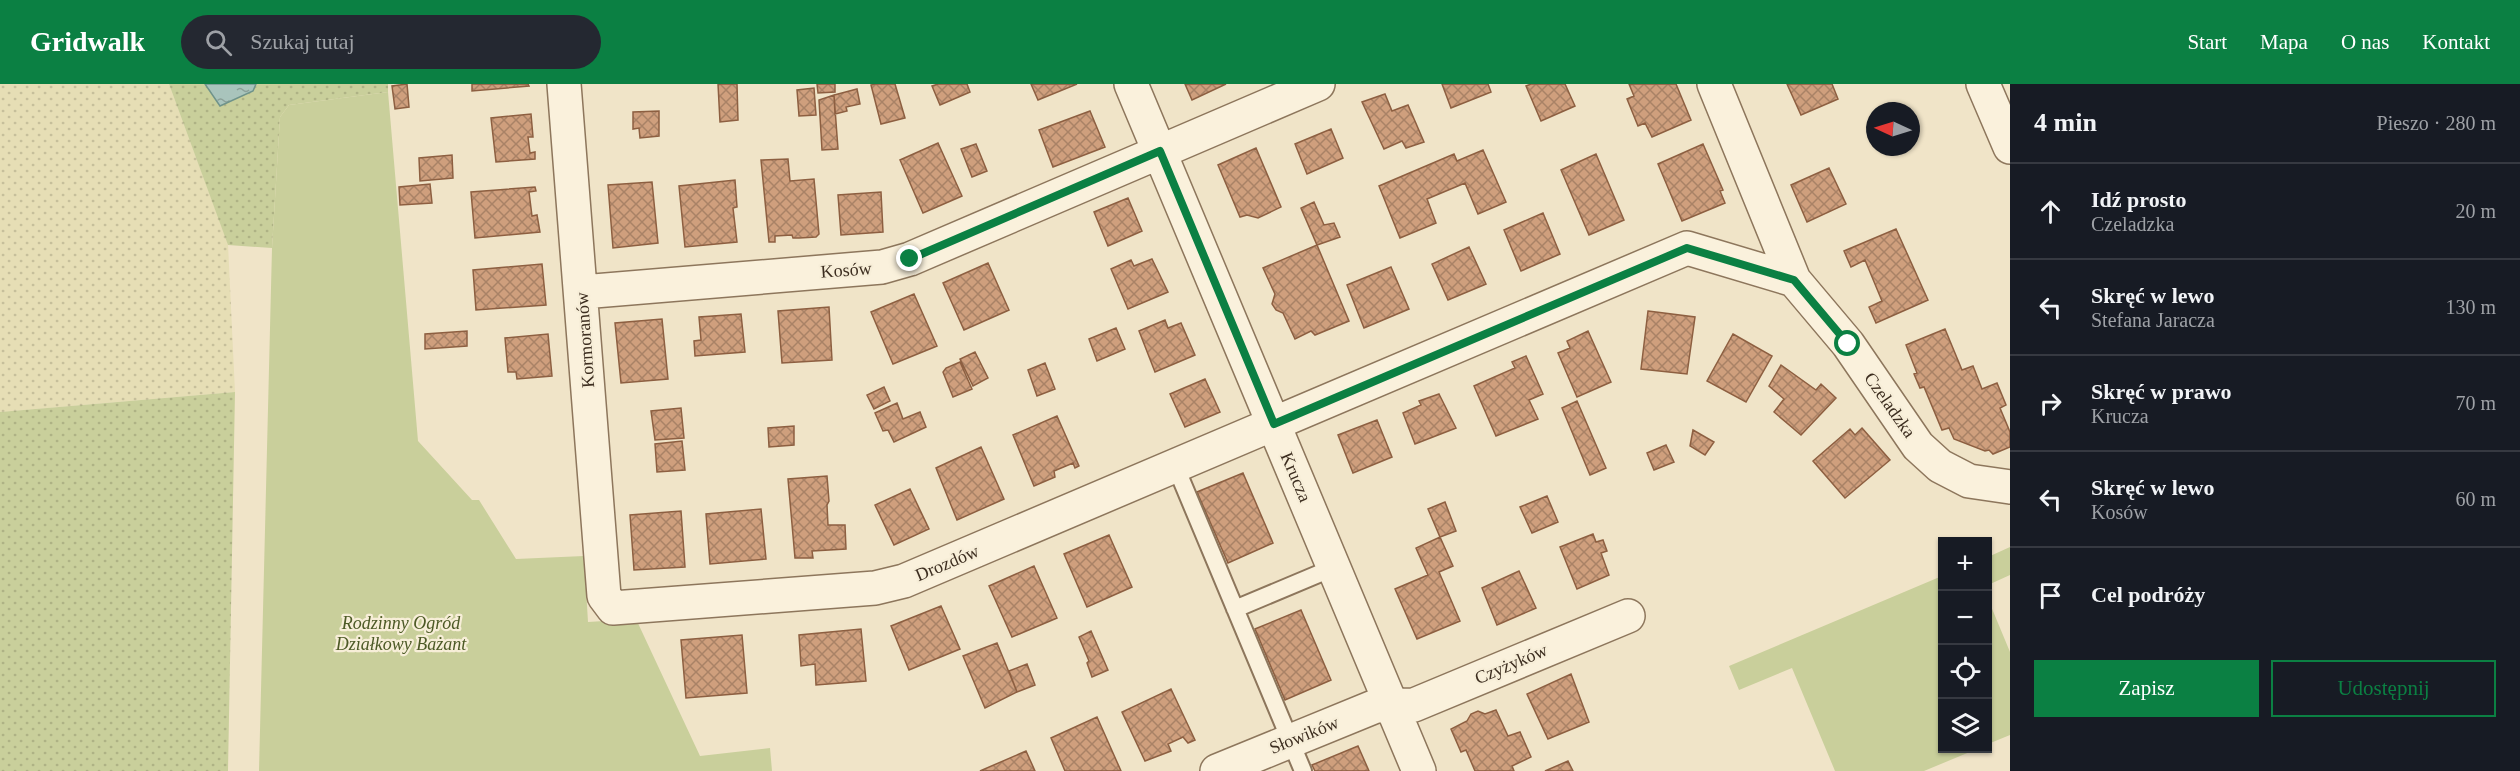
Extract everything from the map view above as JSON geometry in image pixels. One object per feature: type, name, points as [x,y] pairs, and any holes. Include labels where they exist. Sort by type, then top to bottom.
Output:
[{"type":"street","name":"Kormoranów","points":[[564,84],[604,596]]},
{"type":"street","name":"Krucza","points":[[1131,84],[1419,771]]},
{"type":"street","name":"Kosów","points":[[582,292],[882,267],[910,259],[1318,84]]},
{"type":"street","name":"Czeladzka","points":[[1714,84],[1794,280],[1848,344],[1918,446],[1940,466],[1969,481],[2010,487]]},
{"type":"street","points":[[1983,84],[2010,147]]},
{"type":"street","name":"Drozdów","points":[[604,596],[613,608],[885,585],[915,576],[1687,248],[1794,280]]},
{"type":"street","name":"Czyżyków","points":[[1393,705],[1414,705],[1628,616]]},
{"type":"street","name":"Słowików","points":[[1217,771],[1376,706],[1393,705]]},
{"type":"lane","points":[[1175,465],[1303,771]]},
{"type":"lane","points":[[1235,609],[1335,567]]},
{"type":"shaded area","points":[[0,84],[169,84],[228,244],[235,392],[0,412]]},
{"type":"green space","points":[[169,84],[388,84],[388,92],[289,105],[280,117],[272,248],[228,245]]},
{"type":"green space","name":"Rodzinny Ogród Działkowy Bażant","points":[[388,92],[418,441],[472,500],[479,500],[516,559],[584,556],[588,622],[636,619],[700,756],[770,748],[772,771],[259,771],[272,248],[280,117],[289,105]]},
{"type":"green space","points":[[235,392],[228,771],[0,771],[0,412]]},
{"type":"green space","points":[[2010,547],[2010,575],[1992,583],[1992,555]]},
{"type":"green space","points":[[1938,578],[1938,753],[1967,753],[1924,771],[1835,771],[1792,668],[1739,690],[1729,666]]},
{"type":"green space","points":[[1992,609],[2010,652],[2010,735],[1992,742]]},
{"type":"water","points":[[205,84],[256,84],[253,91],[220,106]]},
{"type":"building","points":[[407,84],[409,107],[395,109],[392,86]]},
{"type":"building","points":[[472,84],[528,84],[529,86],[472,91]]},
{"type":"building","points":[[718,84],[737,84],[738,120],[720,122]]},
{"type":"building","points":[[817,84],[835,84],[835,92],[818,93]]},
{"type":"building","points":[[895,84],[905,118],[881,124],[871,85]]},
{"type":"building","points":[[967,84],[970,92],[940,105],[932,86]]},
{"type":"building","points":[[1031,84],[1077,84],[1038,100]]},
{"type":"building","points":[[1185,84],[1226,84],[1192,100]]},
{"type":"building","points":[[1442,84],[1488,84],[1491,92],[1451,108]]},
{"type":"building","points":[[1565,84],[1575,106],[1541,121],[1526,86]]},
{"type":"building","points":[[1629,84],[1676,84],[1691,120],[1652,137],[1645,123],[1638,126],[1627,99],[1634,96]]},
{"type":"building","points":[[1787,84],[1832,84],[1838,99],[1801,115]]},
{"type":"building","points":[[814,88],[816,115],[799,116],[797,90]]},
{"type":"building","points":[[857,89],[860,104],[846,107],[847,111],[835,114],[834,95]]},
{"type":"building","points":[[1385,94],[1392,111],[1408,105],[1424,142],[1406,148],[1402,141],[1384,149],[1362,102]]},
{"type":"building","points":[[834,95],[838,149],[822,150],[819,100]]},
{"type":"building","points":[[659,111],[659,136],[640,138],[639,128],[633,129],[633,112]]},
{"type":"building","points":[[1090,111],[1105,147],[1053,167],[1039,130]]},
{"type":"building","points":[[531,114],[533,137],[528,137],[530,153],[535,152],[535,159],[496,162],[491,118]]},
{"type":"building","points":[[1331,129],[1343,158],[1307,174],[1295,144]]},
{"type":"building","points":[[938,143],[962,196],[923,213],[900,160]]},
{"type":"building","points":[[976,144],[987,171],[972,177],[961,149]]},
{"type":"building","points":[[1703,144],[1723,190],[1720,191],[1725,203],[1682,221],[1658,164]]},
{"type":"building","points":[[1256,148],[1281,207],[1258,218],[1247,215],[1240,217],[1218,165]]},
{"type":"building","points":[[1483,150],[1506,202],[1478,214],[1465,183],[1427,199],[1436,223],[1400,238],[1379,186],[1454,154],[1457,161]]},
{"type":"building","points":[[1596,154],[1624,220],[1589,235],[1561,170]]},
{"type":"building","points":[[452,155],[453,178],[420,181],[419,158]]},
{"type":"building","points":[[788,159],[790,181],[814,179],[819,234],[816,237],[799,238],[793,238],[792,235],[775,236],[775,242],[769,242],[761,160]]},
{"type":"building","points":[[1829,168],[1846,204],[1807,222],[1791,185]]},
{"type":"building","points":[[735,180],[737,207],[733,208],[737,242],[685,247],[679,186]]},
{"type":"building","points":[[652,182],[658,243],[613,248],[608,185]]},
{"type":"building","points":[[430,184],[432,203],[400,205],[399,187]]},
{"type":"building","points":[[535,187],[536,191],[529,192],[532,216],[537,215],[540,232],[475,238],[471,192]]},
{"type":"building","points":[[881,192],[883,232],[841,235],[838,195]]},
{"type":"building","points":[[1128,198],[1142,231],[1108,246],[1094,212]]},
{"type":"building","points":[[1314,202],[1324,225],[1334,223],[1340,237],[1317,245],[1301,208]]},
{"type":"building","points":[[1543,213],[1560,254],[1521,271],[1504,230]]},
{"type":"building","points":[[1896,229],[1928,300],[1876,323],[1869,307],[1882,301],[1865,260],[1851,267],[1844,251]]},
{"type":"building","points":[[1317,245],[1349,321],[1315,335],[1311,331],[1295,339],[1283,313],[1276,310],[1272,304],[1275,294],[1263,268]]},
{"type":"building","points":[[1469,247],[1486,284],[1448,300],[1432,264]]},
{"type":"building","points":[[1152,259],[1168,292],[1128,309],[1111,269],[1131,260],[1134,266]]},
{"type":"building","points":[[988,263],[1009,310],[964,330],[943,283]]},
{"type":"building","points":[[542,264],[546,305],[476,310],[473,270]]},
{"type":"building","points":[[1391,267],[1409,309],[1364,328],[1347,285]]},
{"type":"building","points":[[914,294],[937,346],[893,364],[871,312]]},
{"type":"building","points":[[829,307],[832,360],[782,363],[778,311]]},
{"type":"building","points":[[1648,311],[1695,317],[1687,374],[1641,369]]},
{"type":"building","points":[[741,314],[745,352],[695,356],[694,341],[701,340],[699,317]]},
{"type":"building","points":[[662,319],[668,379],[621,383],[615,323]]},
{"type":"building","points":[[1165,320],[1168,328],[1181,323],[1195,355],[1155,372],[1139,331]]},
{"type":"building","points":[[1116,328],[1125,349],[1097,361],[1089,339]]},
{"type":"building","points":[[1945,329],[1962,370],[1973,366],[1982,389],[1997,383],[2006,405],[2000,408],[2010,432],[2010,447],[1993,454],[1989,450],[1985,451],[1954,439],[1949,428],[1942,430],[1924,387],[1920,388],[1914,374],[1917,373],[1906,345]]},
{"type":"building","points":[[467,331],[467,346],[425,349],[425,334]]},
{"type":"building","points":[[1588,331],[1611,382],[1577,397],[1558,353],[1570,348],[1567,341]]},
{"type":"building","points":[[548,334],[552,376],[517,379],[516,372],[508,372],[505,338]]},
{"type":"building","points":[[1733,334],[1772,356],[1746,402],[1707,381]]},
{"type":"building","points":[[975,352],[988,378],[973,386],[960,359]]},
{"type":"building","points":[[1526,356],[1543,394],[1529,400],[1538,419],[1496,436],[1474,386],[1515,368],[1512,362]]},
{"type":"building","points":[[960,362],[972,389],[953,397],[943,372],[946,368]]},
{"type":"building","points":[[1045,363],[1055,389],[1037,396],[1028,370]]},
{"type":"building","points":[[1781,365],[1816,390],[1821,384],[1836,398],[1801,435],[1774,412],[1784,399],[1769,386]]},
{"type":"building","points":[[1205,379],[1220,412],[1185,427],[1170,394]]},
{"type":"building","points":[[884,387],[890,401],[874,409],[867,395]]},
{"type":"building","points":[[1439,394],[1456,428],[1415,444],[1403,413],[1421,405],[1419,401]]},
{"type":"building","points":[[1577,401],[1606,468],[1590,475],[1562,408]]},
{"type":"building","points":[[897,403],[903,419],[920,412],[926,427],[894,442],[888,430],[883,431],[875,413]]},
{"type":"building","points":[[681,408],[684,438],[655,440],[651,411]]},
{"type":"building","points":[[1057,416],[1079,466],[1075,468],[1073,463],[1054,471],[1055,477],[1034,486],[1013,435]]},
{"type":"building","points":[[1377,420],[1392,457],[1353,473],[1338,435]]},
{"type":"building","points":[[794,426],[794,445],[769,447],[768,428]]},
{"type":"building","points":[[1862,428],[1890,460],[1845,498],[1813,461],[1850,429],[1855,435]]},
{"type":"building","points":[[1693,430],[1714,442],[1705,455],[1690,446]]},
{"type":"building","points":[[682,441],[685,470],[657,472],[655,444]]},
{"type":"building","points":[[1666,445],[1674,462],[1654,470],[1647,453]]},
{"type":"building","points":[[981,447],[1004,499],[957,520],[936,468]]},
{"type":"building","points":[[1243,473],[1273,543],[1228,563],[1197,492]]},
{"type":"building","points":[[827,476],[828,525],[845,525],[846,549],[812,551],[813,558],[795,558],[788,479]]},
{"type":"building","points":[[910,489],[929,529],[894,545],[875,505]]},
{"type":"building","points":[[1547,496],[1558,522],[1532,533],[1520,507]]},
{"type":"building","points":[[1445,502],[1456,531],[1440,537],[1428,509]]},
{"type":"building","points":[[761,509],[766,559],[710,564],[706,514]]},
{"type":"building","points":[[681,511],[685,567],[634,570],[630,515]]},
{"type":"building","points":[[1593,534],[1596,542],[1603,540],[1607,551],[1601,553],[1609,575],[1577,589],[1560,547]]},
{"type":"building","points":[[1109,535],[1132,587],[1087,607],[1064,554]]},
{"type":"building","points":[[1440,537],[1453,566],[1439,572],[1460,621],[1417,639],[1395,589],[1428,575],[1416,548]]},
{"type":"building","points":[[1034,566],[1057,618],[1012,637],[989,586]]},
{"type":"building","points":[[1519,571],[1536,608],[1497,625],[1482,588]]},
{"type":"building","points":[[941,606],[960,649],[909,670],[891,626]]},
{"type":"building","points":[[1301,610],[1331,680],[1285,700],[1255,629]]},
{"type":"building","points":[[861,629],[866,681],[816,685],[815,664],[801,666],[799,635]]},
{"type":"building","points":[[1091,631],[1108,670],[1092,677],[1087,663],[1089,661],[1079,637]]},
{"type":"building","points":[[742,635],[747,693],[686,698],[681,640]]},
{"type":"building","points":[[997,643],[1017,692],[985,708],[963,656]]},
{"type":"building","points":[[1027,664],[1035,685],[1017,692],[1009,671]]},
{"type":"building","points":[[1571,674],[1589,722],[1548,739],[1527,694]]},
{"type":"building","points":[[1171,689],[1195,740],[1188,743],[1183,737],[1168,744],[1171,751],[1145,761],[1122,712]]},
{"type":"building","points":[[1496,710],[1508,736],[1520,732],[1531,757],[1512,766],[1514,771],[1475,771],[1466,750],[1461,752],[1451,729],[1467,721],[1471,714],[1478,711],[1485,714]]},
{"type":"building","points":[[1097,717],[1121,771],[1065,771],[1051,738]]},
{"type":"building","points":[[1358,746],[1369,771],[1315,771],[1312,765]]},
{"type":"building","points":[[1026,751],[1035,771],[980,771]]},
{"type":"building","points":[[1568,761],[1573,771],[1545,771]]},
{"type":"route","points":[[910,259],[1160,151],[1274,424],[1687,248],[1794,280],[1848,344]]}]
